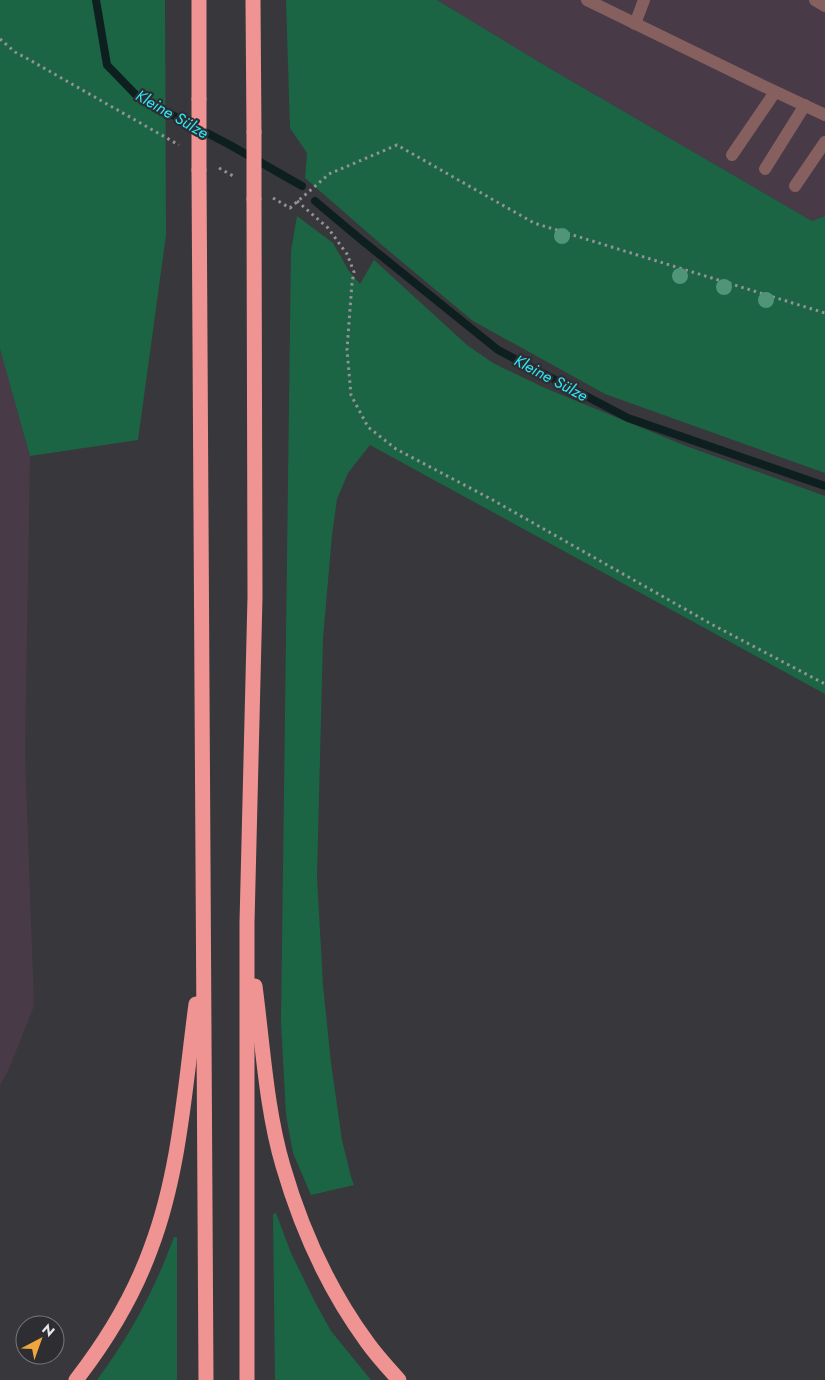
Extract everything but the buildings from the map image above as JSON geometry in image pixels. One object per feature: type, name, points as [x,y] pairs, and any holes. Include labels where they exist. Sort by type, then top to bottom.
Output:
[{"type":"highway","points":[[199,0],[199,99],[206,167],[203,948],[206,1380]]},
{"type":"highway","points":[[246,1380],[247,923],[255,597],[253,0]]},
{"type":"highway","points":[[247,923],[270,1104],[282,1165],[316,1254],[341,1300],[369,1344],[399,1380]]},
{"type":"highway","points":[[76,1380],[106,1336],[135,1287],[150,1253],[159,1225],[176,1152],[203,948]]},
{"type":"lane","points":[[587,0],[825,115]]},
{"type":"lane","points":[[635,24],[644,0]]},
{"type":"lane","points":[[815,0],[825,6]]},
{"type":"lane","points":[[732,155],[775,92]]},
{"type":"lane","points":[[765,169],[805,105]]},
{"type":"lane","points":[[795,186],[825,142]]},
{"type":"path","points":[[0,39],[16,52],[186,149]]},
{"type":"path","points":[[273,198],[290,208],[329,174],[397,145],[534,223],[825,313]]},
{"type":"path","points":[[206,167],[238,178]]},
{"type":"path","points":[[297,201],[328,228],[347,254],[354,272],[347,350],[351,394],[368,427],[396,449],[491,499],[713,626],[825,684]]},
{"type":"shaded area","points":[[437,0],[825,0],[825,216],[812,221],[549,68]]},
{"type":"shaded area","points":[[0,349],[30,456],[25,754],[34,1006],[8,1071],[0,1085]]},
{"type":"green space","points":[[0,0],[165,0],[166,235],[138,440],[30,456],[0,349]]},
{"type":"green space","points":[[286,0],[437,0],[549,68],[812,221],[825,216],[825,473],[605,394],[473,321],[305,178],[307,153],[290,128]]},
{"type":"green space","points":[[297,216],[333,243],[349,271],[360,284],[374,260],[467,345],[493,363],[545,388],[686,446],[825,496],[825,694],[370,445],[348,473],[337,499],[323,638],[317,877],[323,985],[331,1063],[342,1140],[354,1185],[311,1195],[293,1153],[286,1115],[281,1022],[291,251]]},
{"type":"green space","points":[[276,1213],[291,1253],[331,1331],[371,1380],[275,1380],[273,1214]]},
{"type":"green space","points":[[174,1237],[177,1237],[177,1380],[97,1380],[121,1346],[141,1312]]},
{"type":"waterway","name":"Kleine Sülze","points":[[96,0],[107,65],[138,97],[230,145],[302,186]]},
{"type":"waterway","name":"Kleine Sülze","points":[[315,201],[498,350],[628,418],[825,486]]}]
